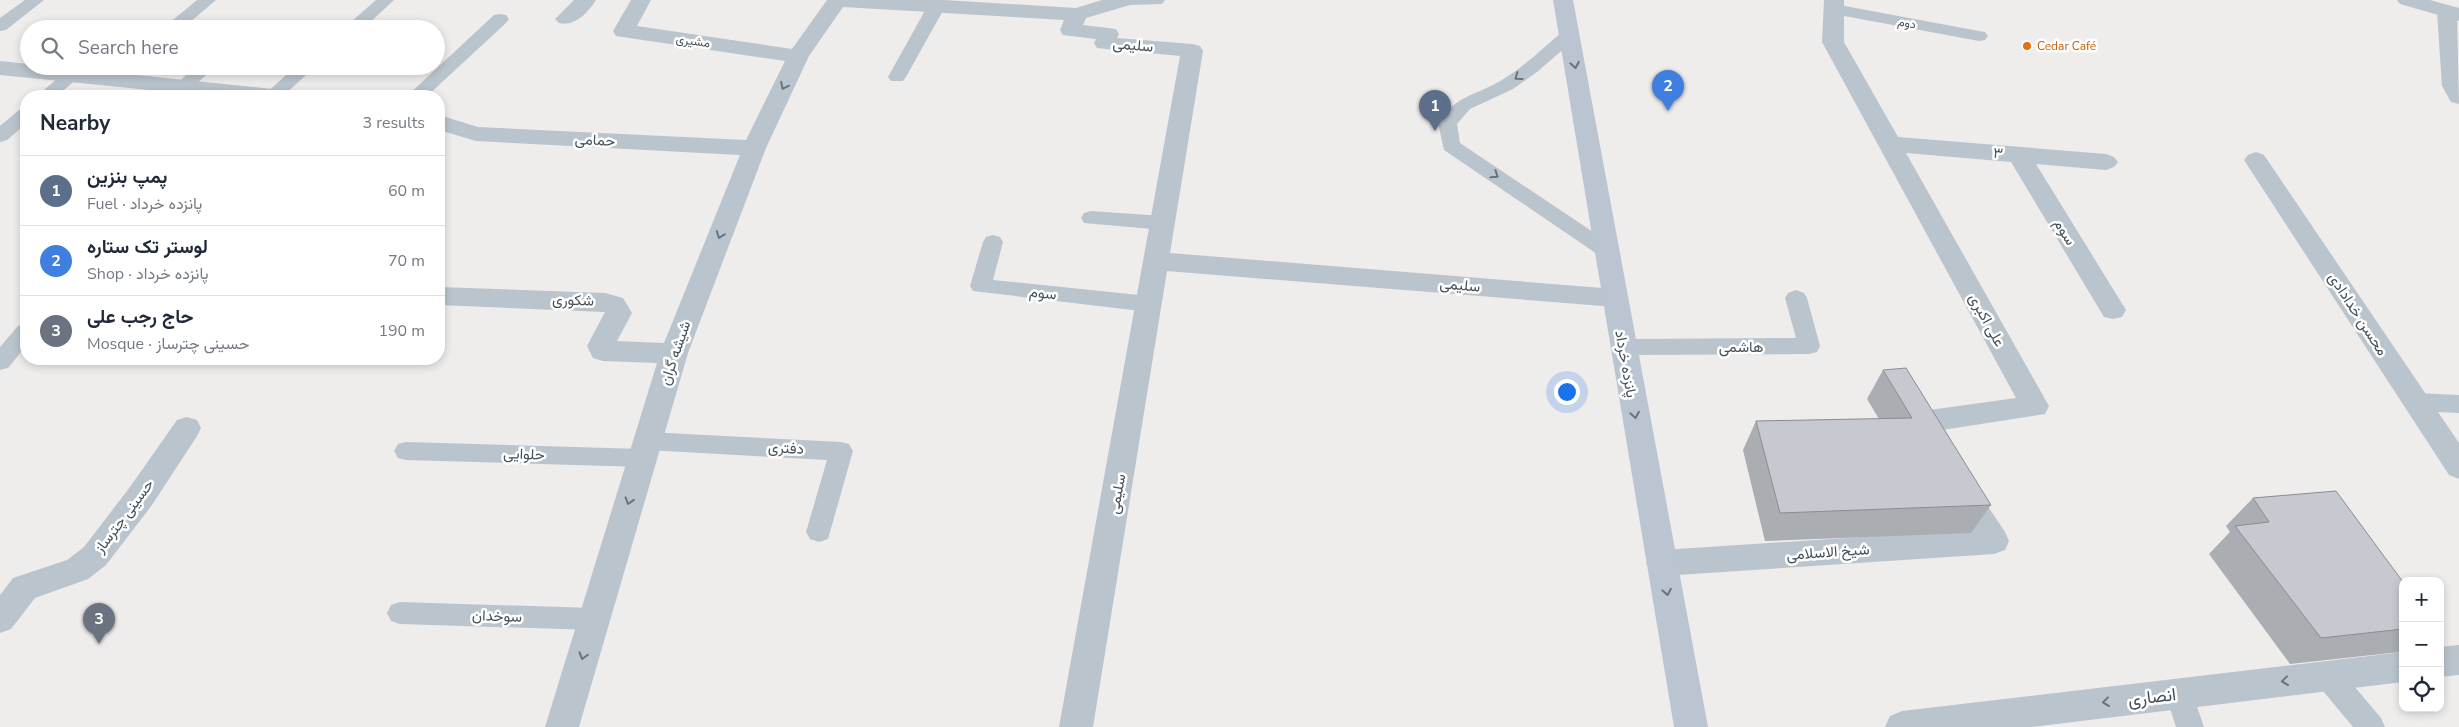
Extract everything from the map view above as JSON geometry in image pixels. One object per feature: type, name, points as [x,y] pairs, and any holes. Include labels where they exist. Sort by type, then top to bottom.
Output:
[{"type":"main road","name":"پانزده خرداد","points":[[1563,0],[1691,727]]},
{"type":"street","points":[[566,18],[586,0]]},
{"type":"street","name":"مشیری","points":[[641,0],[624,31],[798,56]]},
{"type":"street","points":[[837,0],[1077,14],[1124,0]]},
{"type":"street","name":"شیشه گران","points":[[562,727],[674,353],[754,148],[798,56],[837,0]]},
{"type":"street","points":[[1135,0],[1155,0]]},
{"type":"street","points":[[2407,0],[2453,13],[2454,86],[2459,97]]},
{"type":"street","name":"علی اکبری","points":[[1834,4],[1832,42],[2035,406],[1915,423],[1994,541]]},
{"type":"street","name":"سلیمی","points":[[1076,727],[1192,51],[1105,43],[1108,34],[1071,30],[1077,14]]},
{"type":"street","points":[[0,68],[20,70]]},
{"type":"street","points":[[62,75],[86,75]]},
{"type":"street","points":[[122,75],[170,90]]},
{"type":"street","name":"حمامی","points":[[445,124],[476,134],[754,148]]},
{"type":"street","name":"۳","points":[[1889,144],[2106,162]]},
{"type":"street","name":"سوم","points":[[2018,154],[2113,310]]},
{"type":"street","name":"محسن خدادادی","points":[[2256,160],[2459,467]]},
{"type":"street","name":"سلیمی","points":[[1156,260],[1615,298]]},
{"type":"street","name":"شکوری","points":[[445,296],[605,302],[614,305],[618,313],[601,346],[603,351],[674,353]]},
{"type":"street","name":"حسینی چترساز","points":[[0,619],[24,588],[34,583],[77,570],[95,556],[141,496],[187,428]]},
{"type":"street","name":"شیخ الاسلامی","points":[[1662,563],[1994,541]]},
{"type":"street","points":[[2444,662],[2459,660]]},
{"type":"street","name":"انصاری","points":[[1902,727],[2022,720],[2179,693],[2399,667]]},
{"type":"lane","points":[[0,26],[36,0]]},
{"type":"lane","points":[[182,20],[208,0]]},
{"type":"lane","points":[[363,20],[386,0]]},
{"type":"lane","name":"دوم","points":[[1834,4],[1979,36]]},
{"type":"lane","points":[[897,78],[936,7]]},
{"type":"lane","points":[[445,69],[500,19]]},
{"type":"lane","points":[[1569,35],[1507,86],[1463,105],[1447,123],[1451,146],[1607,251]]},
{"type":"lane","points":[[179,90],[197,75]]},
{"type":"lane","points":[[279,90],[296,75]]},
{"type":"lane","points":[[423,90],[439,75]]},
{"type":"lane","points":[[54,90],[71,76]]},
{"type":"lane","points":[[0,136],[20,119]]},
{"type":"lane","points":[[1091,218],[1163,223]]},
{"type":"lane","name":"سوم","points":[[993,242],[981,286],[1149,304]]},
{"type":"lane","name":"هاشمی","points":[[1624,347],[1809,346],[1796,298]]},
{"type":"lane","points":[[0,362],[20,339]]},
{"type":"lane","points":[[2416,402],[2459,404]]},
{"type":"lane","name":"حلوایی","points":[[406,451],[645,449]]},
{"type":"lane","name":"دفتری","points":[[645,449],[841,451],[819,532]]},
{"type":"lane","name":"سوخدان","points":[[400,613],[594,619]]},
{"type":"lane","points":[[2328,676],[2371,727]]},
{"type":"lane","points":[[2179,693],[2190,727]]},
{"type":"building","points":[[1906,368],[1991,505],[1780,513],[1756,421],[1912,418],[1883,370]]},
{"type":"building","points":[[2336,491],[2399,577],[2399,629],[2321,638],[2235,526],[2269,522],[2253,498]]},
{"type":"place","name":"Cedar Café","points":[[2027,46]]},
{"type":"place","name":"لوستر تک ستاره","points":[[1668,111]]},
{"type":"place","name":"پمپ بنزین","points":[[1435,131]]},
{"type":"place","name":"حاج رجب علی","points":[[99,644]]}]
